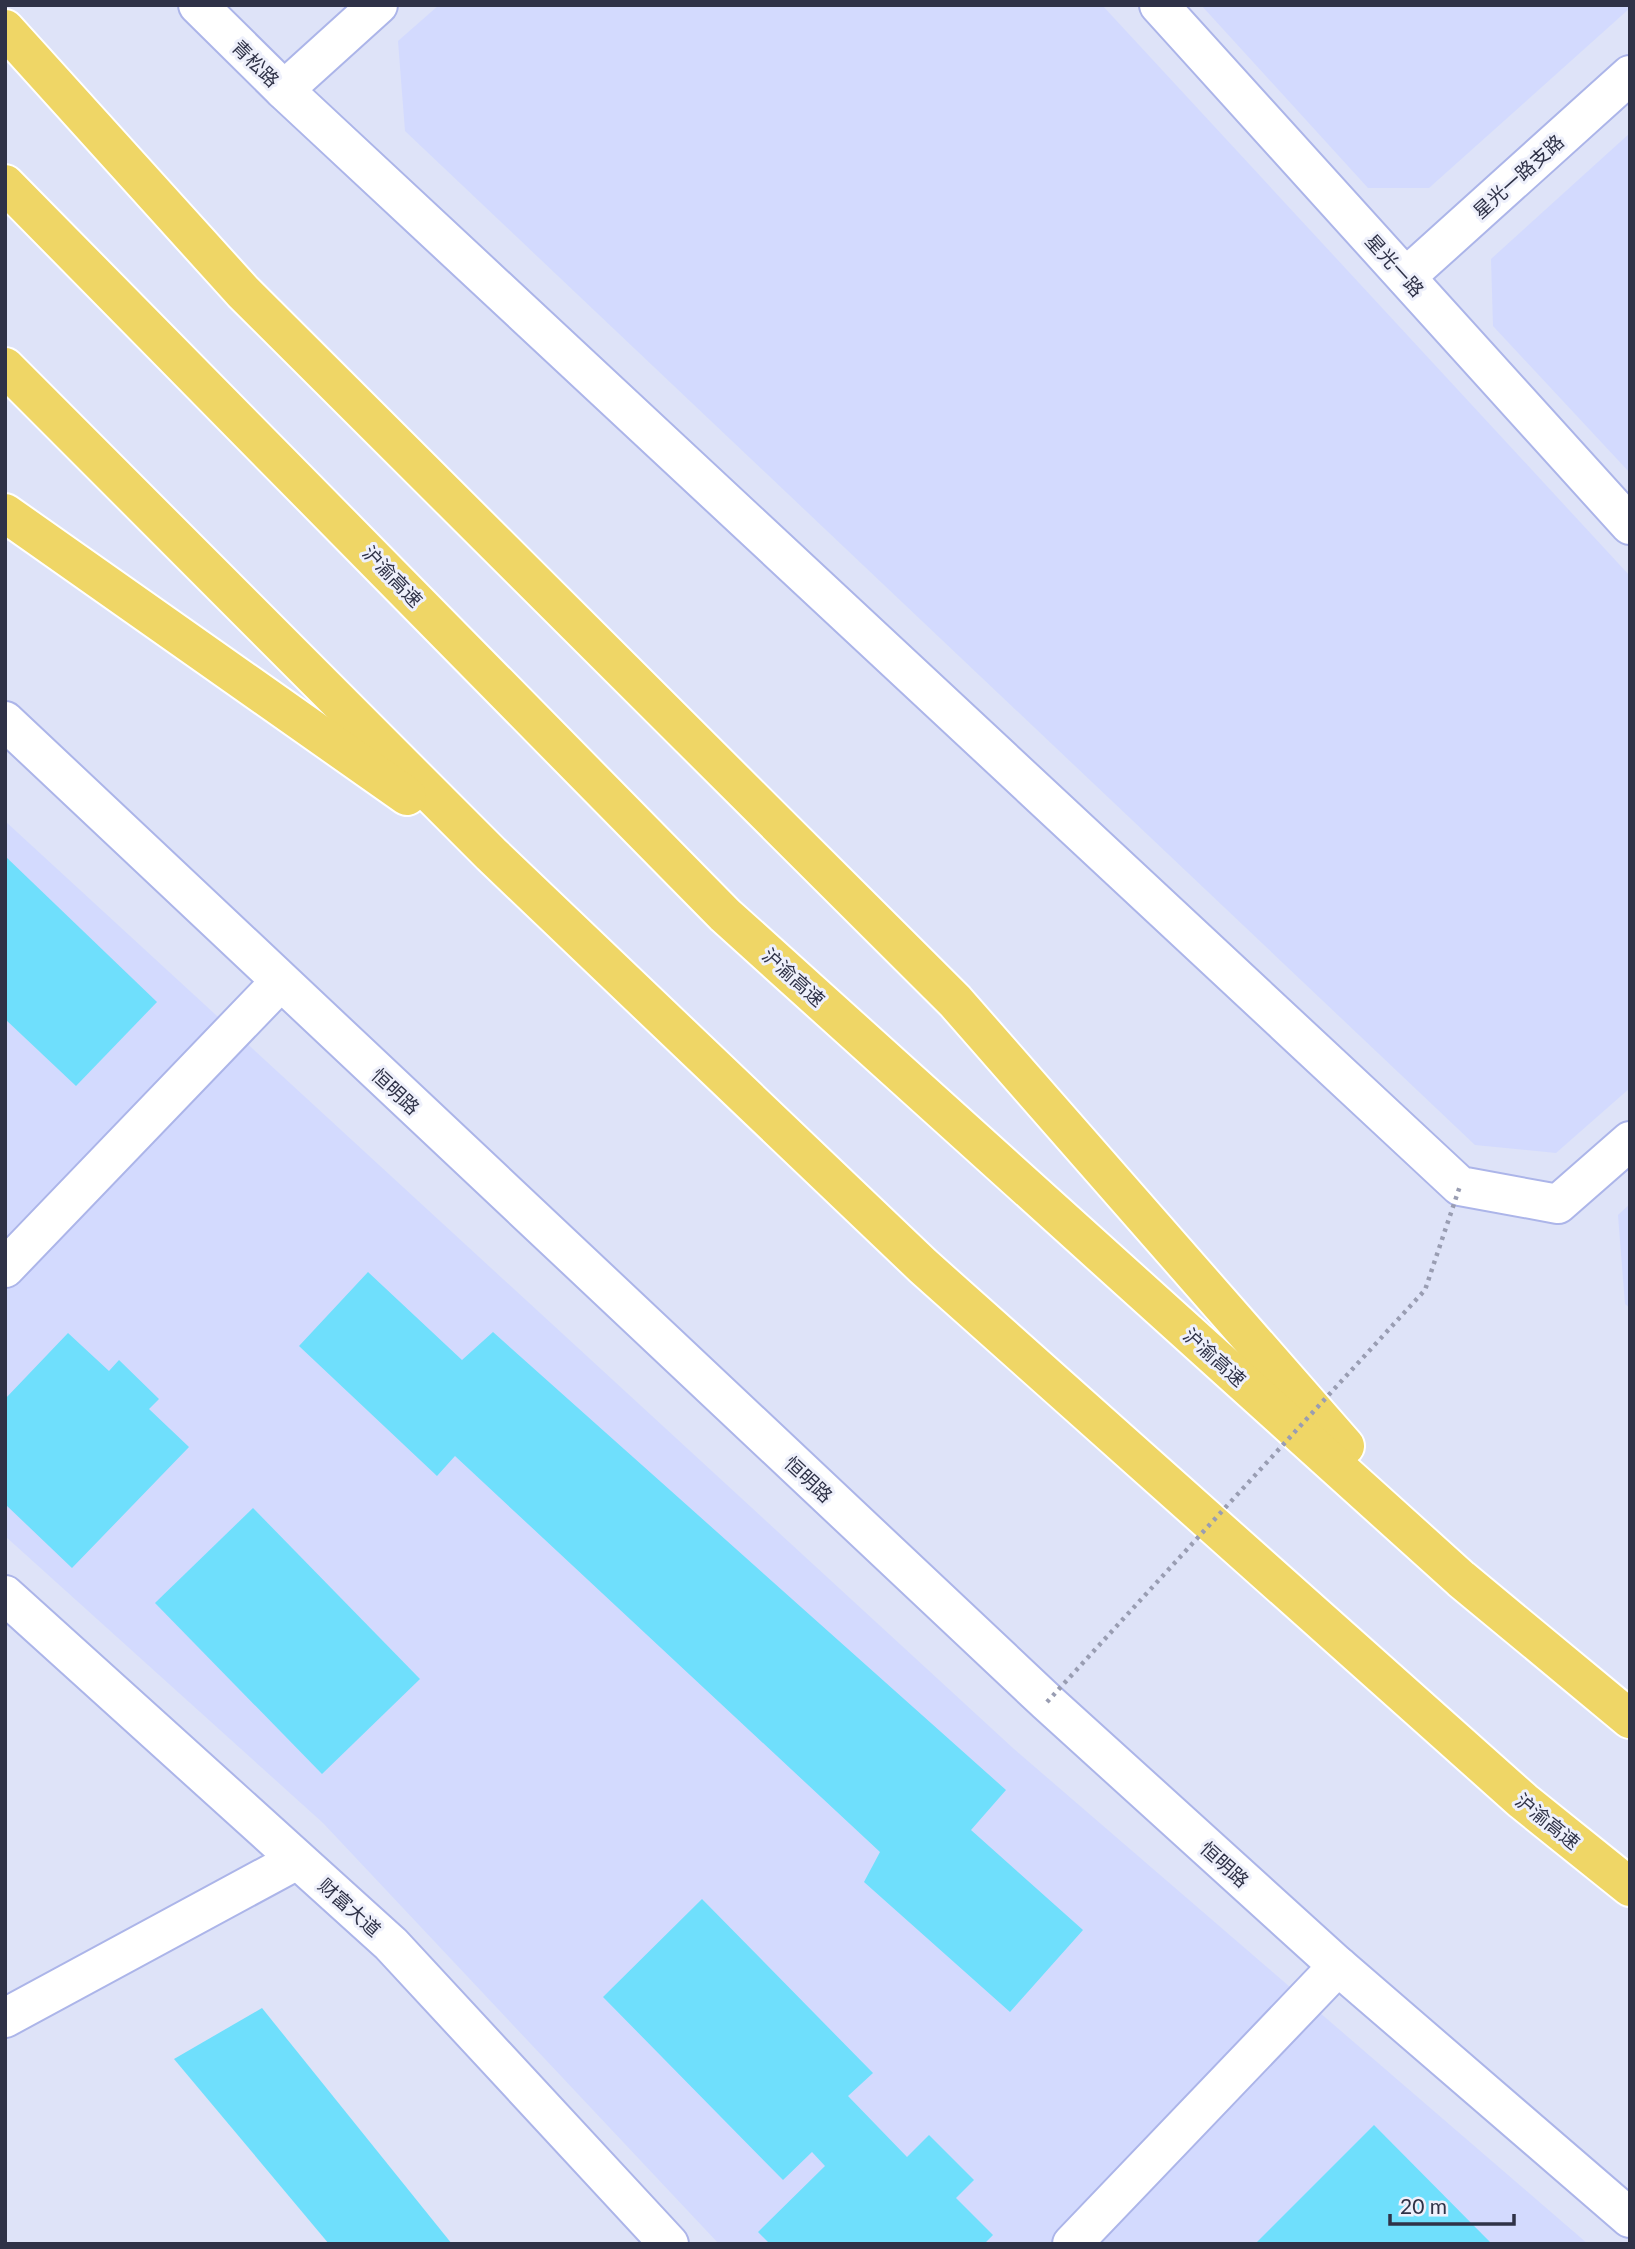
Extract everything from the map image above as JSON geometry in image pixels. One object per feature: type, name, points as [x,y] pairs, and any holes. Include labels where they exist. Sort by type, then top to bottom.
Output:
[{"type":"highway","points":[[5,29],[243,292],[955,1001],[1461,1579]]},
{"type":"highway","name":"沪渝高速","points":[[5,184],[725,915],[1461,1579],[1630,1719]]},
{"type":"highway","name":"沪渝高速","points":[[5,367],[491,854],[923,1266],[1523,1801],[1630,1887]]},
{"type":"highway","points":[[5,513],[491,854]]},
{"type":"street","name":"青松路","points":[[198,5],[284,90],[378,5]]},
{"type":"street","name":"星光一路","points":[[1159,5],[1630,525]]},
{"type":"street","name":"星光一路支路","points":[[1406,277],[1630,75]]},
{"type":"street","points":[[284,90],[1460,1186],[1558,1205],[1630,1141]]},
{"type":"street","name":"恒明路","points":[[5,721],[1047,1702],[1338,1966],[1630,2218]]},
{"type":"street","points":[[5,1268],[280,982]]},
{"type":"street","name":"财富大道","points":[[5,1595],[391,1944],[669,2244]]},
{"type":"street","points":[[5,2018],[297,1860]]},
{"type":"street","points":[[1072,2244],[1338,1966]]},
{"type":"path","points":[[1047,1702],[1425,1290],[1460,1186]]},
{"type":"shaded area","points":[[439,5],[1102,5],[1630,576],[1630,1088],[1556,1153],[1475,1145],[405,131],[398,41]]},
{"type":"shaded area","points":[[1201,5],[1630,5],[1630,8],[1429,188],[1368,188]]},
{"type":"shaded area","points":[[1630,133],[1630,473],[1493,326],[1491,259]]},
{"type":"shaded area","points":[[5,821],[1014,1749],[1588,2244],[719,2244],[323,1823],[5,1536]]},
{"type":"shaded area","points":[[1630,1204],[1630,1308],[1625,1304],[1618,1215]]},
{"type":"building","points":[[5,856],[157,1002],[76,1086],[5,1019]]},
{"type":"building","points":[[368,1272],[462,1360],[493,1332],[1006,1790],[971,1830],[1083,1930],[1010,2012],[864,1882],[880,1852],[455,1456],[437,1476],[299,1346]]},
{"type":"building","points":[[68,1333],[109,1371],[119,1360],[159,1399],[149,1409],[189,1447],[72,1568],[5,1504],[5,1399]]},
{"type":"building","points":[[253,1508],[420,1679],[322,1774],[155,1603]]},
{"type":"building","points":[[702,1899],[873,2073],[848,2096],[907,2157],[929,2135],[974,2180],[956,2198],[993,2235],[984,2244],[770,2244],[758,2232],[825,2166],[812,2152],[783,2180],[603,1997]]},
{"type":"building","points":[[262,2008],[452,2244],[329,2244],[174,2059]]},
{"type":"building","points":[[1374,2125],[1492,2244],[1255,2244]]}]
